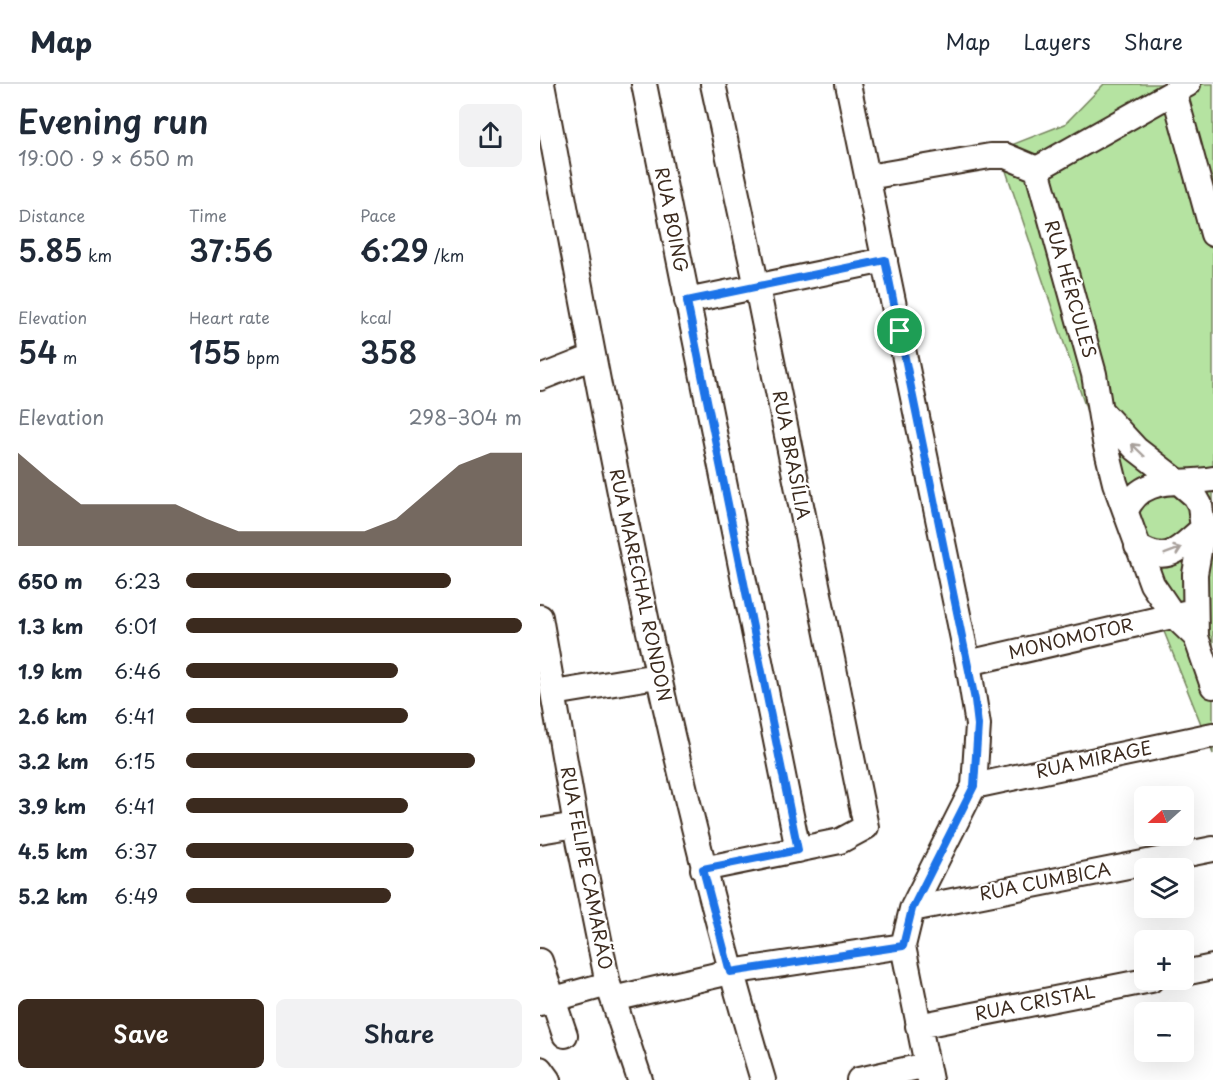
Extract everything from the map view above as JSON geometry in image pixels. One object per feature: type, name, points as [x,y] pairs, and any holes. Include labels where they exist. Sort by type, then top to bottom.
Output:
[{"type":"street","name":"RUA MARECHAL RONDON","points":[[542,84],[549,165],[593,357],[657,676],[730,972],[763,1080]]},
{"type":"street","name":"RUA BOING","points":[[644,84],[798,850]]},
{"type":"street","name":"RUA BRASÍLIA","points":[[713,84],[757,287],[866,827],[840,841],[798,850]]},
{"type":"street","points":[[848,84],[968,663],[978,725],[974,786],[912,909],[903,946],[929,1072],[859,1080]]},
{"type":"street","points":[[868,177],[990,156],[1005,156],[1037,169],[1181,88],[1213,234]]},
{"type":"street","name":"RUA HÉRCULES","points":[[1037,169],[1094,374],[1111,469],[1137,546],[1152,584],[1185,613],[1213,686]]},
{"type":"street","points":[[687,301],[885,260]]},
{"type":"street","points":[[540,378],[593,357]]},
{"type":"street","points":[[1100,410],[1152,464],[1181,483],[1195,496],[1208,524],[1185,613]]},
{"type":"street","points":[[1126,512],[1130,502],[1143,489],[1157,483],[1213,479]]},
{"type":"street","points":[[1137,546],[1156,555],[1167,555],[1178,551],[1208,524]]},
{"type":"street","name":"MONOMOTOR","points":[[968,663],[1185,613]]},
{"type":"street","name":"RUA FELIPE CAMARÃO","points":[[540,617],[576,825],[610,991],[640,1080]]},
{"type":"street","points":[[554,693],[657,676]]},
{"type":"street","name":"RUA MIRAGE","points":[[974,786],[1213,735]]},
{"type":"street","points":[[540,831],[576,825]]},
{"type":"street","name":"RUA CUMBICA","points":[[912,909],[1213,849]]},
{"type":"street","points":[[703,869],[798,850]]},
{"type":"street","points":[[546,1002],[903,946]]},
{"type":"street","points":[[540,961],[546,1002],[565,1035]]},
{"type":"street","points":[[1194,971],[1213,967]]},
{"type":"street","name":"RUA CRISTAL","points":[[918,1026],[1134,983]]},
{"type":"street","points":[[540,1069],[548,1080]]},
{"type":"green space","points":[[1104,84],[1213,84],[1213,754],[1145,584],[999,150],[1065,124]]},
{"type":"route","points":[[885,260],[900,331],[975,700],[978,752],[974,786],[912,909],[903,946],[730,972],[703,869],[798,850],[687,301],[885,260]]}]
